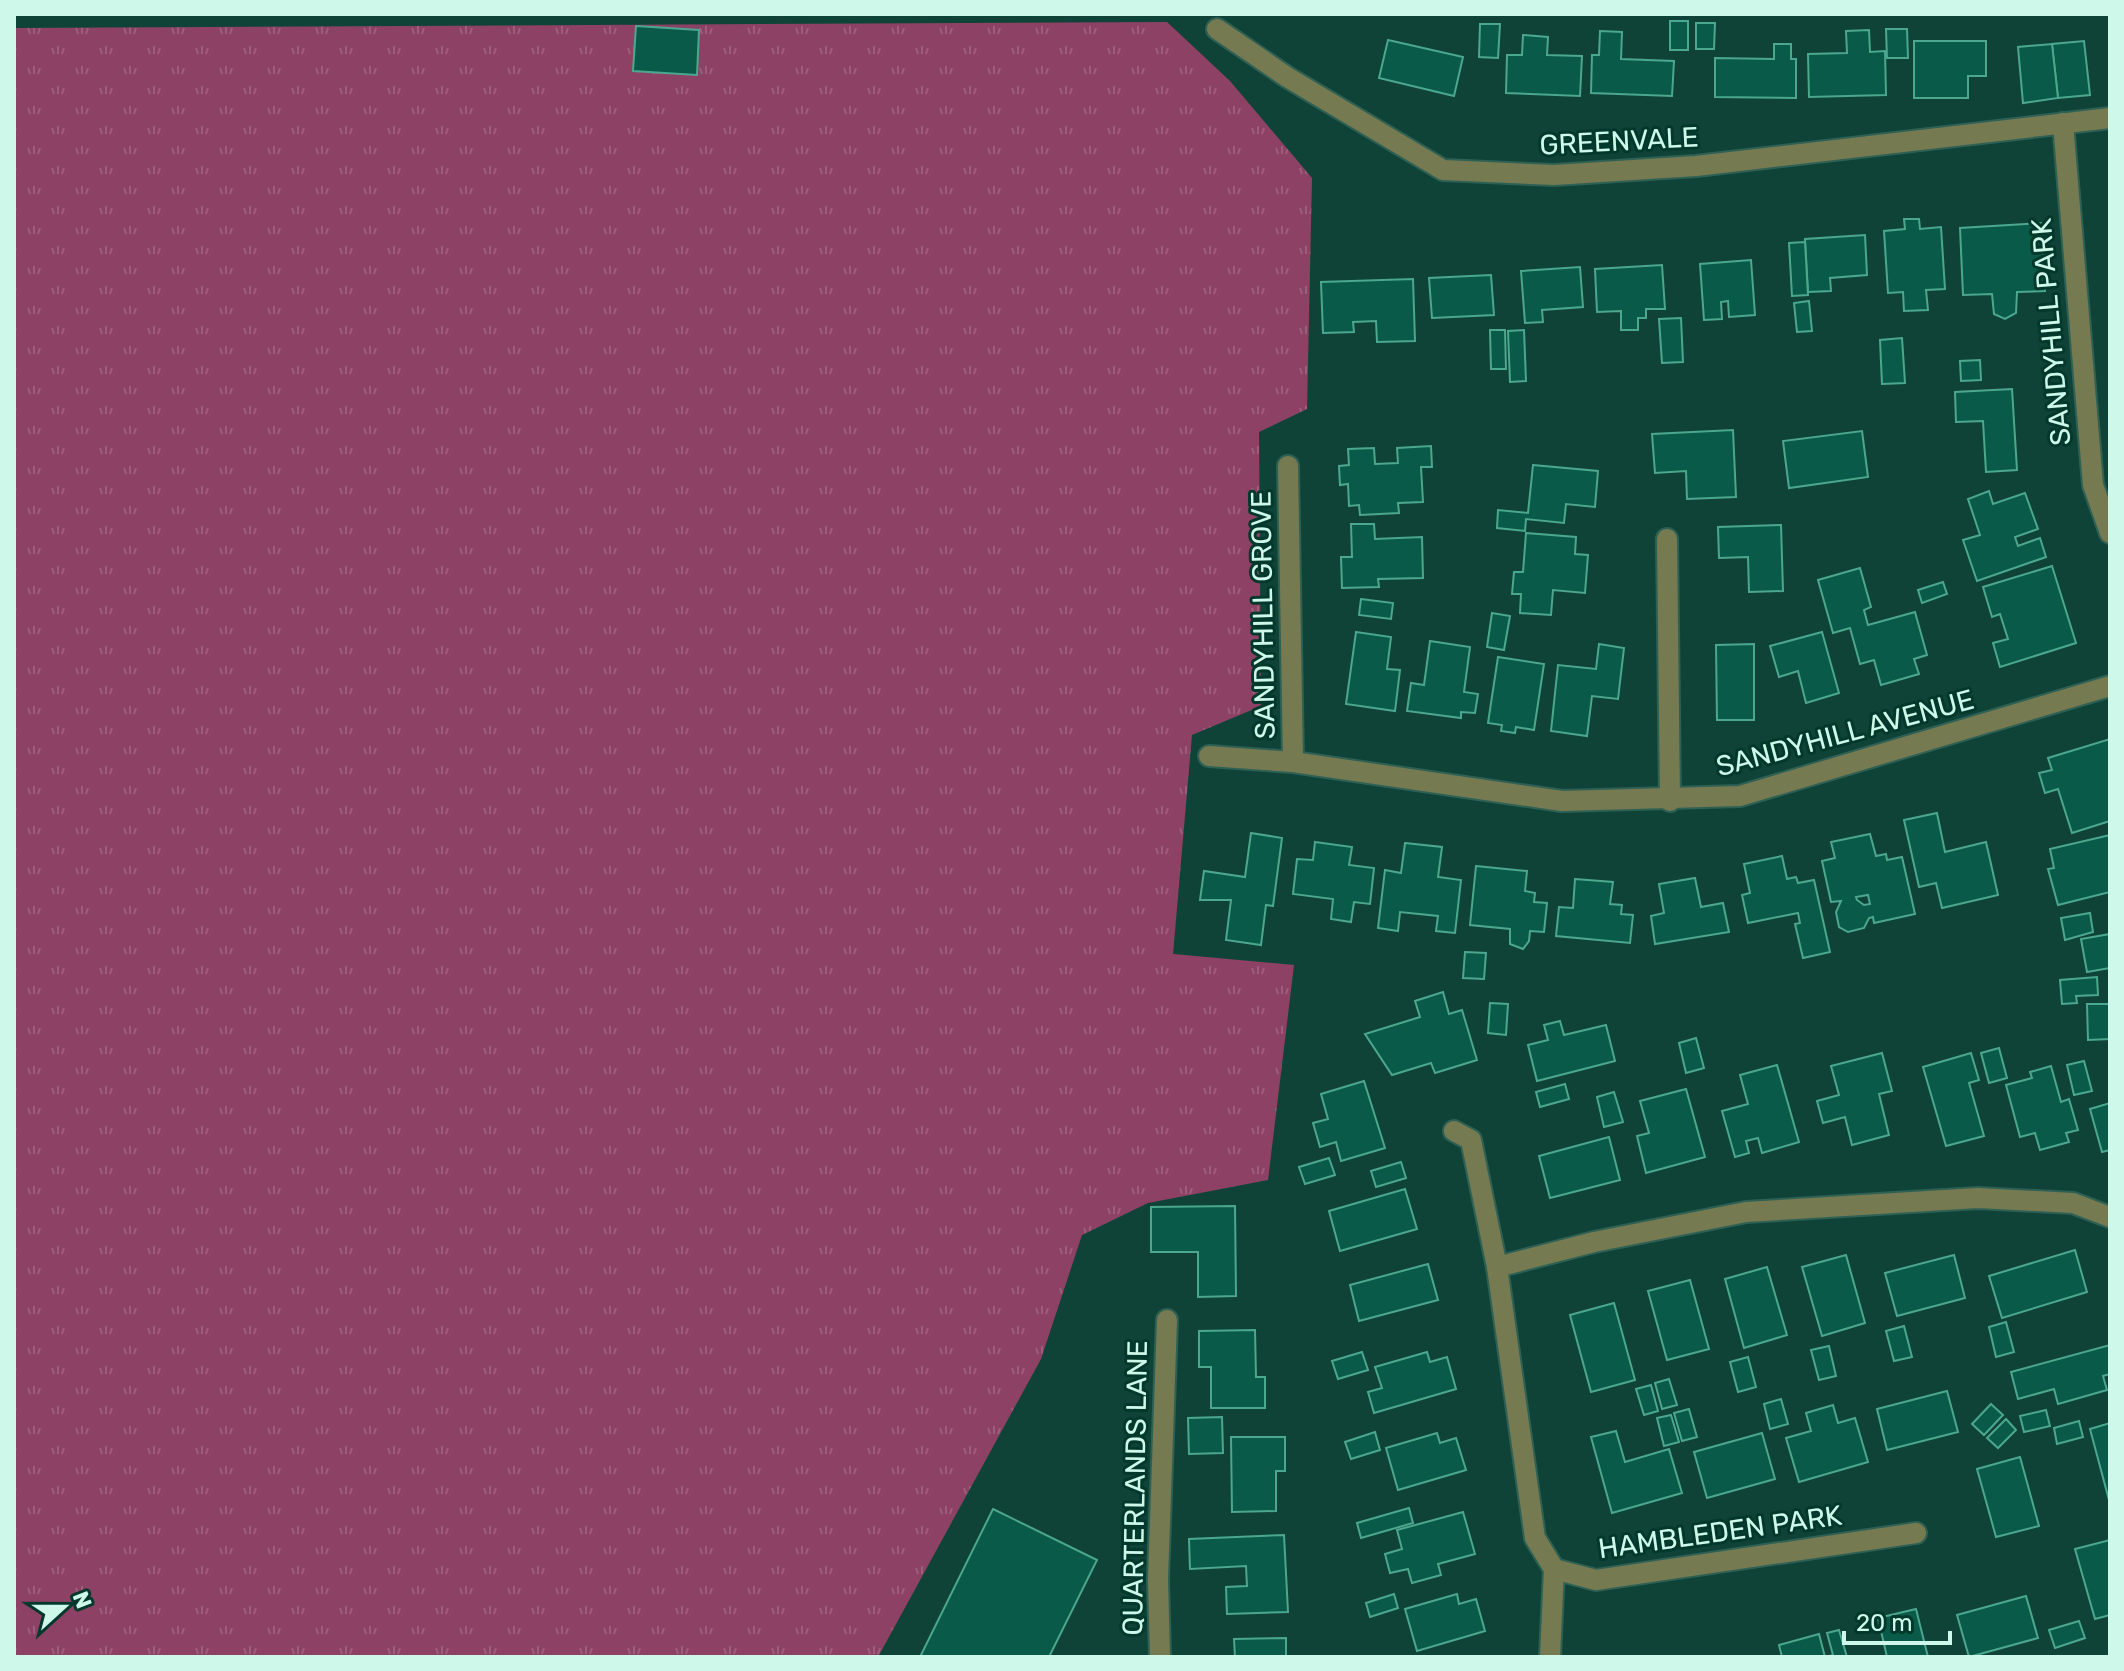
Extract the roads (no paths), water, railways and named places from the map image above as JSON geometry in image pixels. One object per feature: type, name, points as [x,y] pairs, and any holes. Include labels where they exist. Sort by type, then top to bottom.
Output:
[{"type":"street","name":"GREENVALE","points":[[1217,29],[1287,77],[1443,170],[1554,175],[1696,166],[2110,118]]},
{"type":"street","name":"SANDYHILL PARK","points":[[2063,123],[2093,485],[2110,533]]},
{"type":"street","name":"SANDYHILL GROVE","points":[[1288,466],[1293,762]]},
{"type":"street","points":[[1667,539],[1670,801]]},
{"type":"street","name":"SANDYHILL AVENUE","points":[[1209,756],[1293,762],[1513,797],[1562,801],[1670,801],[1740,796],[2110,686]]},
{"type":"street","points":[[1454,1131],[1471,1140],[1497,1267],[1535,1538],[1554,1569],[1550,1657]]},
{"type":"street","points":[[1497,1267],[1594,1242],[1746,1212],[1978,1198],[2073,1203],[2110,1217]]},
{"type":"street","name":"QUARTERLANDS LANE","points":[[1160,1657],[1158,1579],[1167,1320]]},
{"type":"street","name":"HAMBLEDEN PARK","points":[[1554,1569],[1596,1580],[1916,1533]]}]
